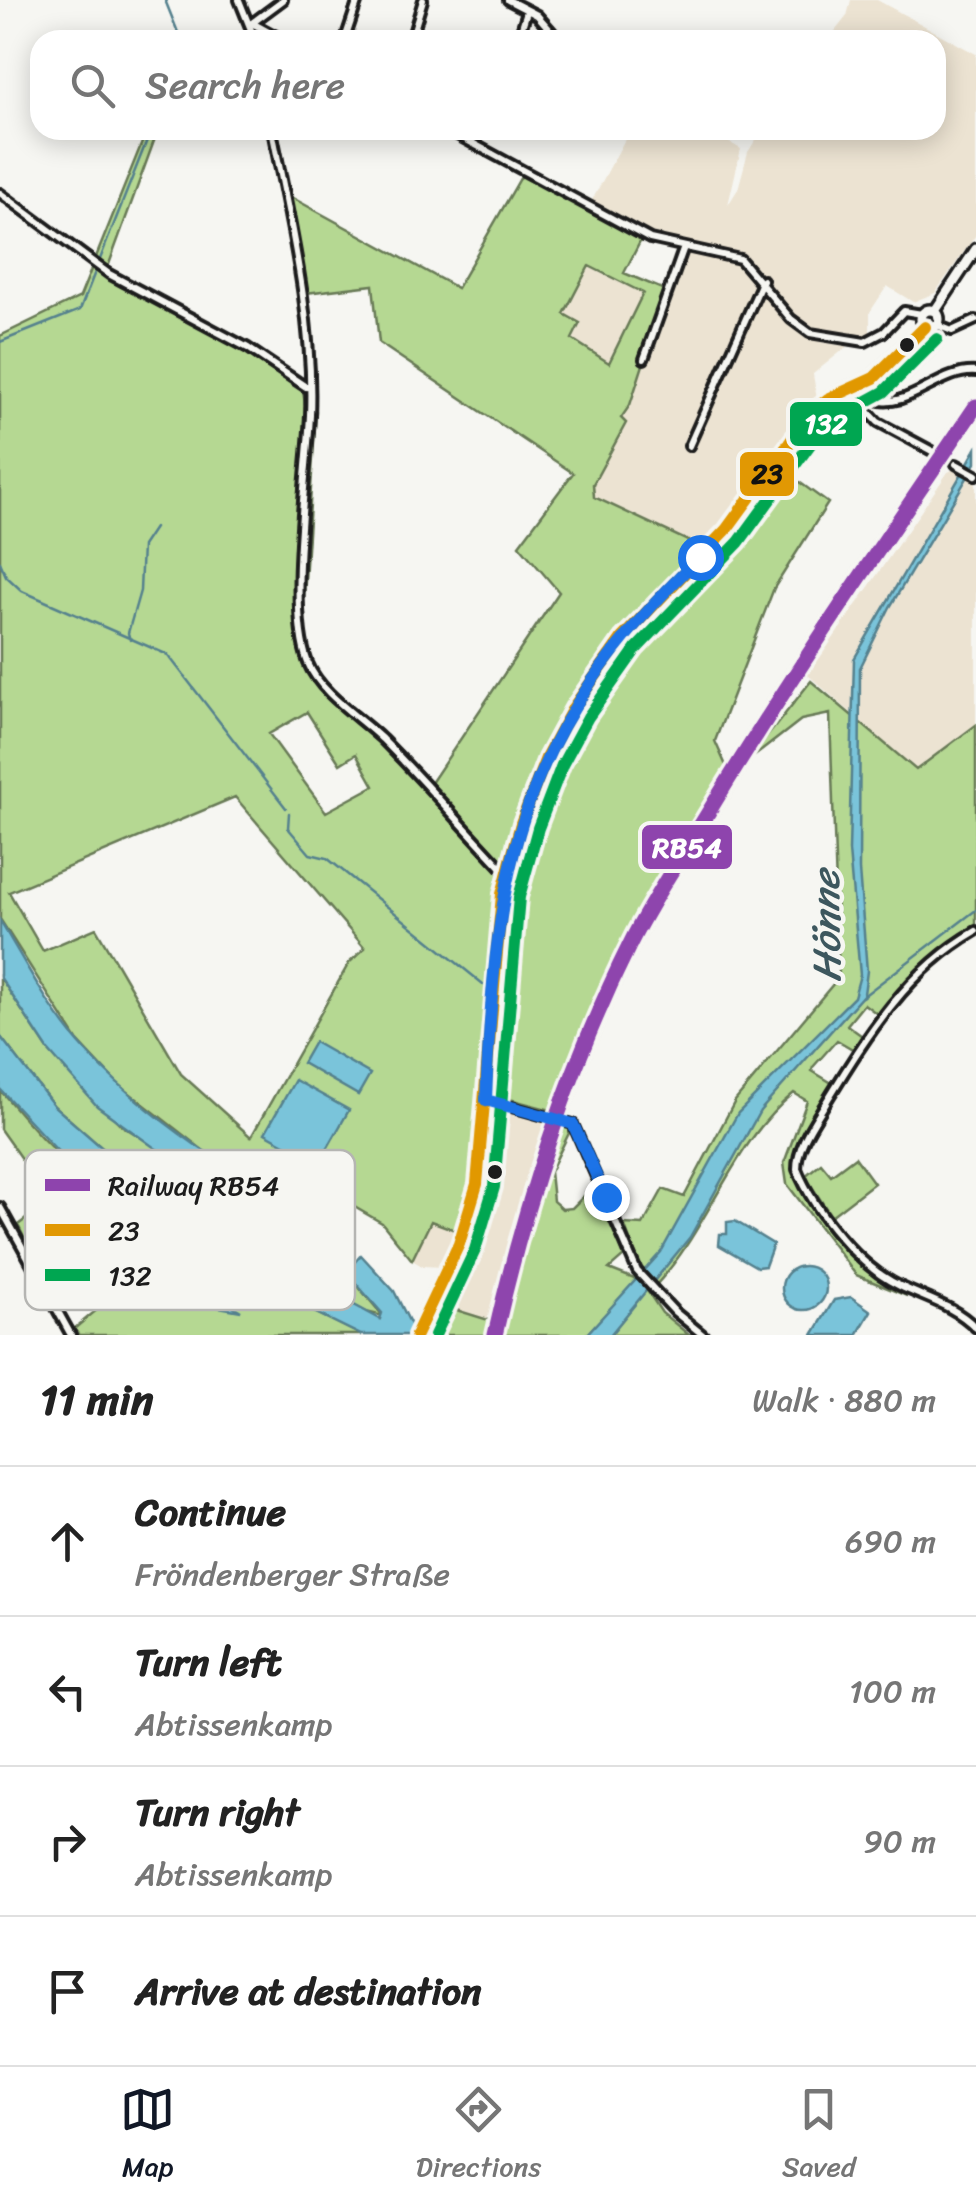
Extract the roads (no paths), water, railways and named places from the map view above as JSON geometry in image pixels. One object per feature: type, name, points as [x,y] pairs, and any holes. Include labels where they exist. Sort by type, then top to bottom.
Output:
[{"type":"main road","points":[[416,1335],[468,1219],[480,1169],[491,988],[506,872],[546,758],[602,664],[643,614],[726,530],[812,412],[828,399],[864,390],[931,326],[935,311],[976,249]]},
{"type":"main road","points":[[931,326],[922,314],[935,311]]},
{"type":"street","points":[[240,0],[253,30]]},
{"type":"street","points":[[252,23],[284,0]]},
{"type":"street","points":[[348,30],[358,0]]},
{"type":"street","points":[[414,30],[423,0]]},
{"type":"street","points":[[508,0],[550,30]]},
{"type":"street","points":[[521,30],[527,11]]},
{"type":"street","points":[[252,23],[265,30]]},
{"type":"street","points":[[274,140],[300,282],[308,387],[301,631],[308,664],[319,680],[383,740],[506,872]]},
{"type":"street","points":[[467,140],[650,239],[733,255],[763,280],[798,326],[825,338],[865,342],[879,336],[904,311],[922,314]]},
{"type":"street","points":[[0,193],[99,267],[248,348],[308,387]]},
{"type":"street","points":[[644,359],[684,246]]},
{"type":"street","points":[[690,446],[763,280]]},
{"type":"street","points":[[931,326],[955,330],[976,320]]},
{"type":"street","points":[[864,390],[878,401],[895,402],[954,374],[976,372]]},
{"type":"street","points":[[864,390],[865,408],[878,422],[934,452]]},
{"type":"street","points":[[959,466],[975,474]]},
{"type":"street","points":[[976,931],[926,966],[877,1022],[807,1134],[796,1169],[861,1260],[902,1288],[959,1312],[976,1328]]},
{"type":"street","points":[[486,1100],[573,1124],[639,1273],[703,1335]]},
{"type":"street","points":[[0,1207],[25,1252]]},
{"type":"street","points":[[57,1310],[71,1335]]},
{"type":"water","points":[[976,449],[976,463],[890,607],[860,668],[859,870],[867,971],[864,994],[760,1111],[690,1237],[610,1335],[586,1335],[661,1252],[738,1113],[854,997],[860,975],[849,851],[854,659]]},
{"type":"water","points":[[0,921],[37,984],[79,1043],[135,1098],[202,1150],[158,1150],[97,1106],[48,1050],[0,977]]},
{"type":"water","points":[[0,1036],[54,1106],[104,1150],[57,1150],[0,1089]]},
{"type":"water","points":[[314,1042],[370,1074],[358,1095],[302,1063]]},
{"type":"water","points":[[295,1080],[349,1110],[326,1150],[296,1150],[265,1133]]},
{"type":"water","points":[[735,1221],[773,1244],[765,1266],[757,1267],[719,1245],[720,1234],[727,1234],[727,1222]]},
{"type":"water","points":[[361,1255],[394,1291],[416,1335],[361,1335],[310,1310],[355,1310],[355,1305],[380,1319],[382,1313],[355,1282],[355,1262]]},
{"type":"water","points":[[804,1266],[820,1272],[826,1288],[820,1304],[804,1310],[788,1304],[782,1288],[788,1272]]},
{"type":"water","points":[[851,1297],[871,1311],[857,1335],[813,1335],[834,1300]]},
{"type":"waterway","points":[[165,0],[177,30]]},
{"type":"waterway","points":[[0,342],[80,310],[147,140]]},
{"type":"waterway","points":[[130,640],[128,633],[140,591],[142,546],[154,528]]},
{"type":"waterway","points":[[0,562],[6,576],[22,591],[168,655],[286,808]]},
{"type":"waterway","points":[[289,813],[288,828],[310,854],[327,858],[483,984]]},
{"type":"waterway","name":"Hönne","points":[[862,997],[976,910]]},
{"type":"rail line","name":"RB54","points":[[495,1335],[520,1234],[551,1134],[608,989],[639,926],[770,713],[976,406]]}]
